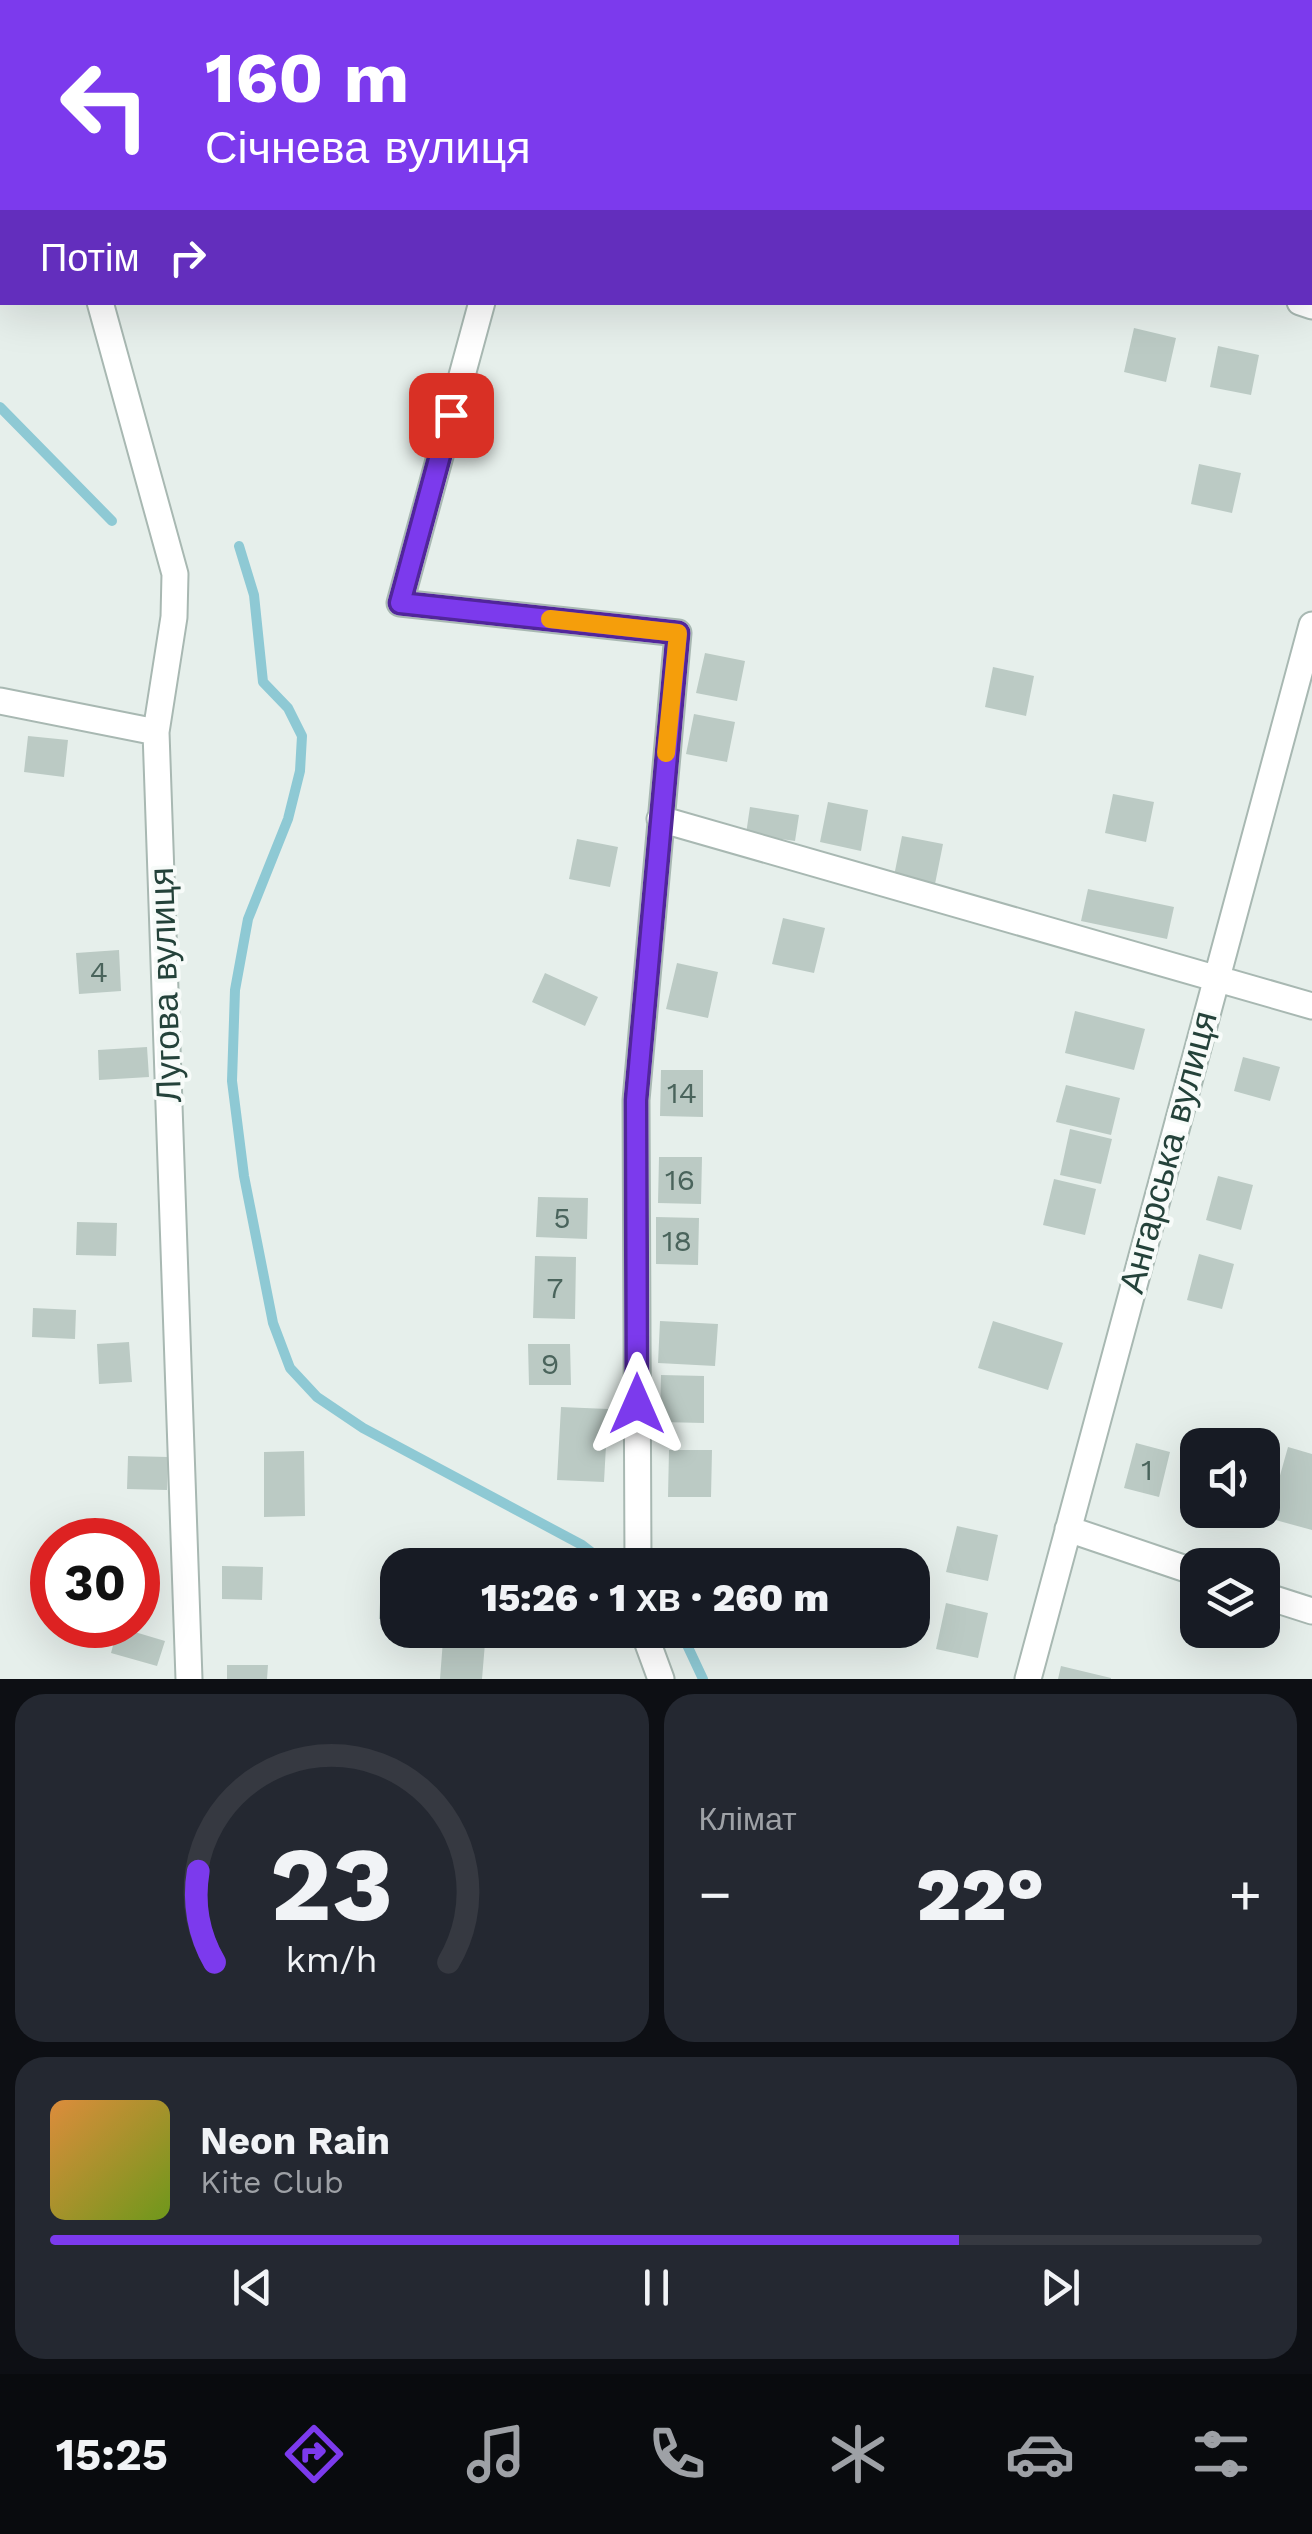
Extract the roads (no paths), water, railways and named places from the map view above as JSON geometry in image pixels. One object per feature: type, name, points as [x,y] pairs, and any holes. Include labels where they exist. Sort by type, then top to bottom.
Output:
[{"type":"street","name":"Лугова вулиця","points":[[101,305],[176,574],[174,617],[156,732],[190,1679]]},
{"type":"street","points":[[481,305],[400,603],[678,633],[636,1100],[637,1548]]},
{"type":"street","name":"Ангарська вулиця","points":[[1028,1679],[1214,976],[1312,625]]},
{"type":"street","points":[[0,700],[156,732]]},
{"type":"street","points":[[660,820],[1312,1006]]},
{"type":"street","points":[[1068,1529],[1180,1566]]},
{"type":"street","points":[[1280,1601],[1312,1612]]},
{"type":"street","points":[[650,1648],[661,1679]]},
{"type":"waterway","points":[[0,407],[112,521]]},
{"type":"waterway","points":[[239,546],[254,595],[263,682],[288,708],[302,736],[300,771],[288,819],[248,919],[235,990],[232,1081],[244,1176],[273,1323],[290,1368],[317,1397],[363,1428],[586,1548]]},
{"type":"waterway","points":[[688,1648],[703,1679]]}]
